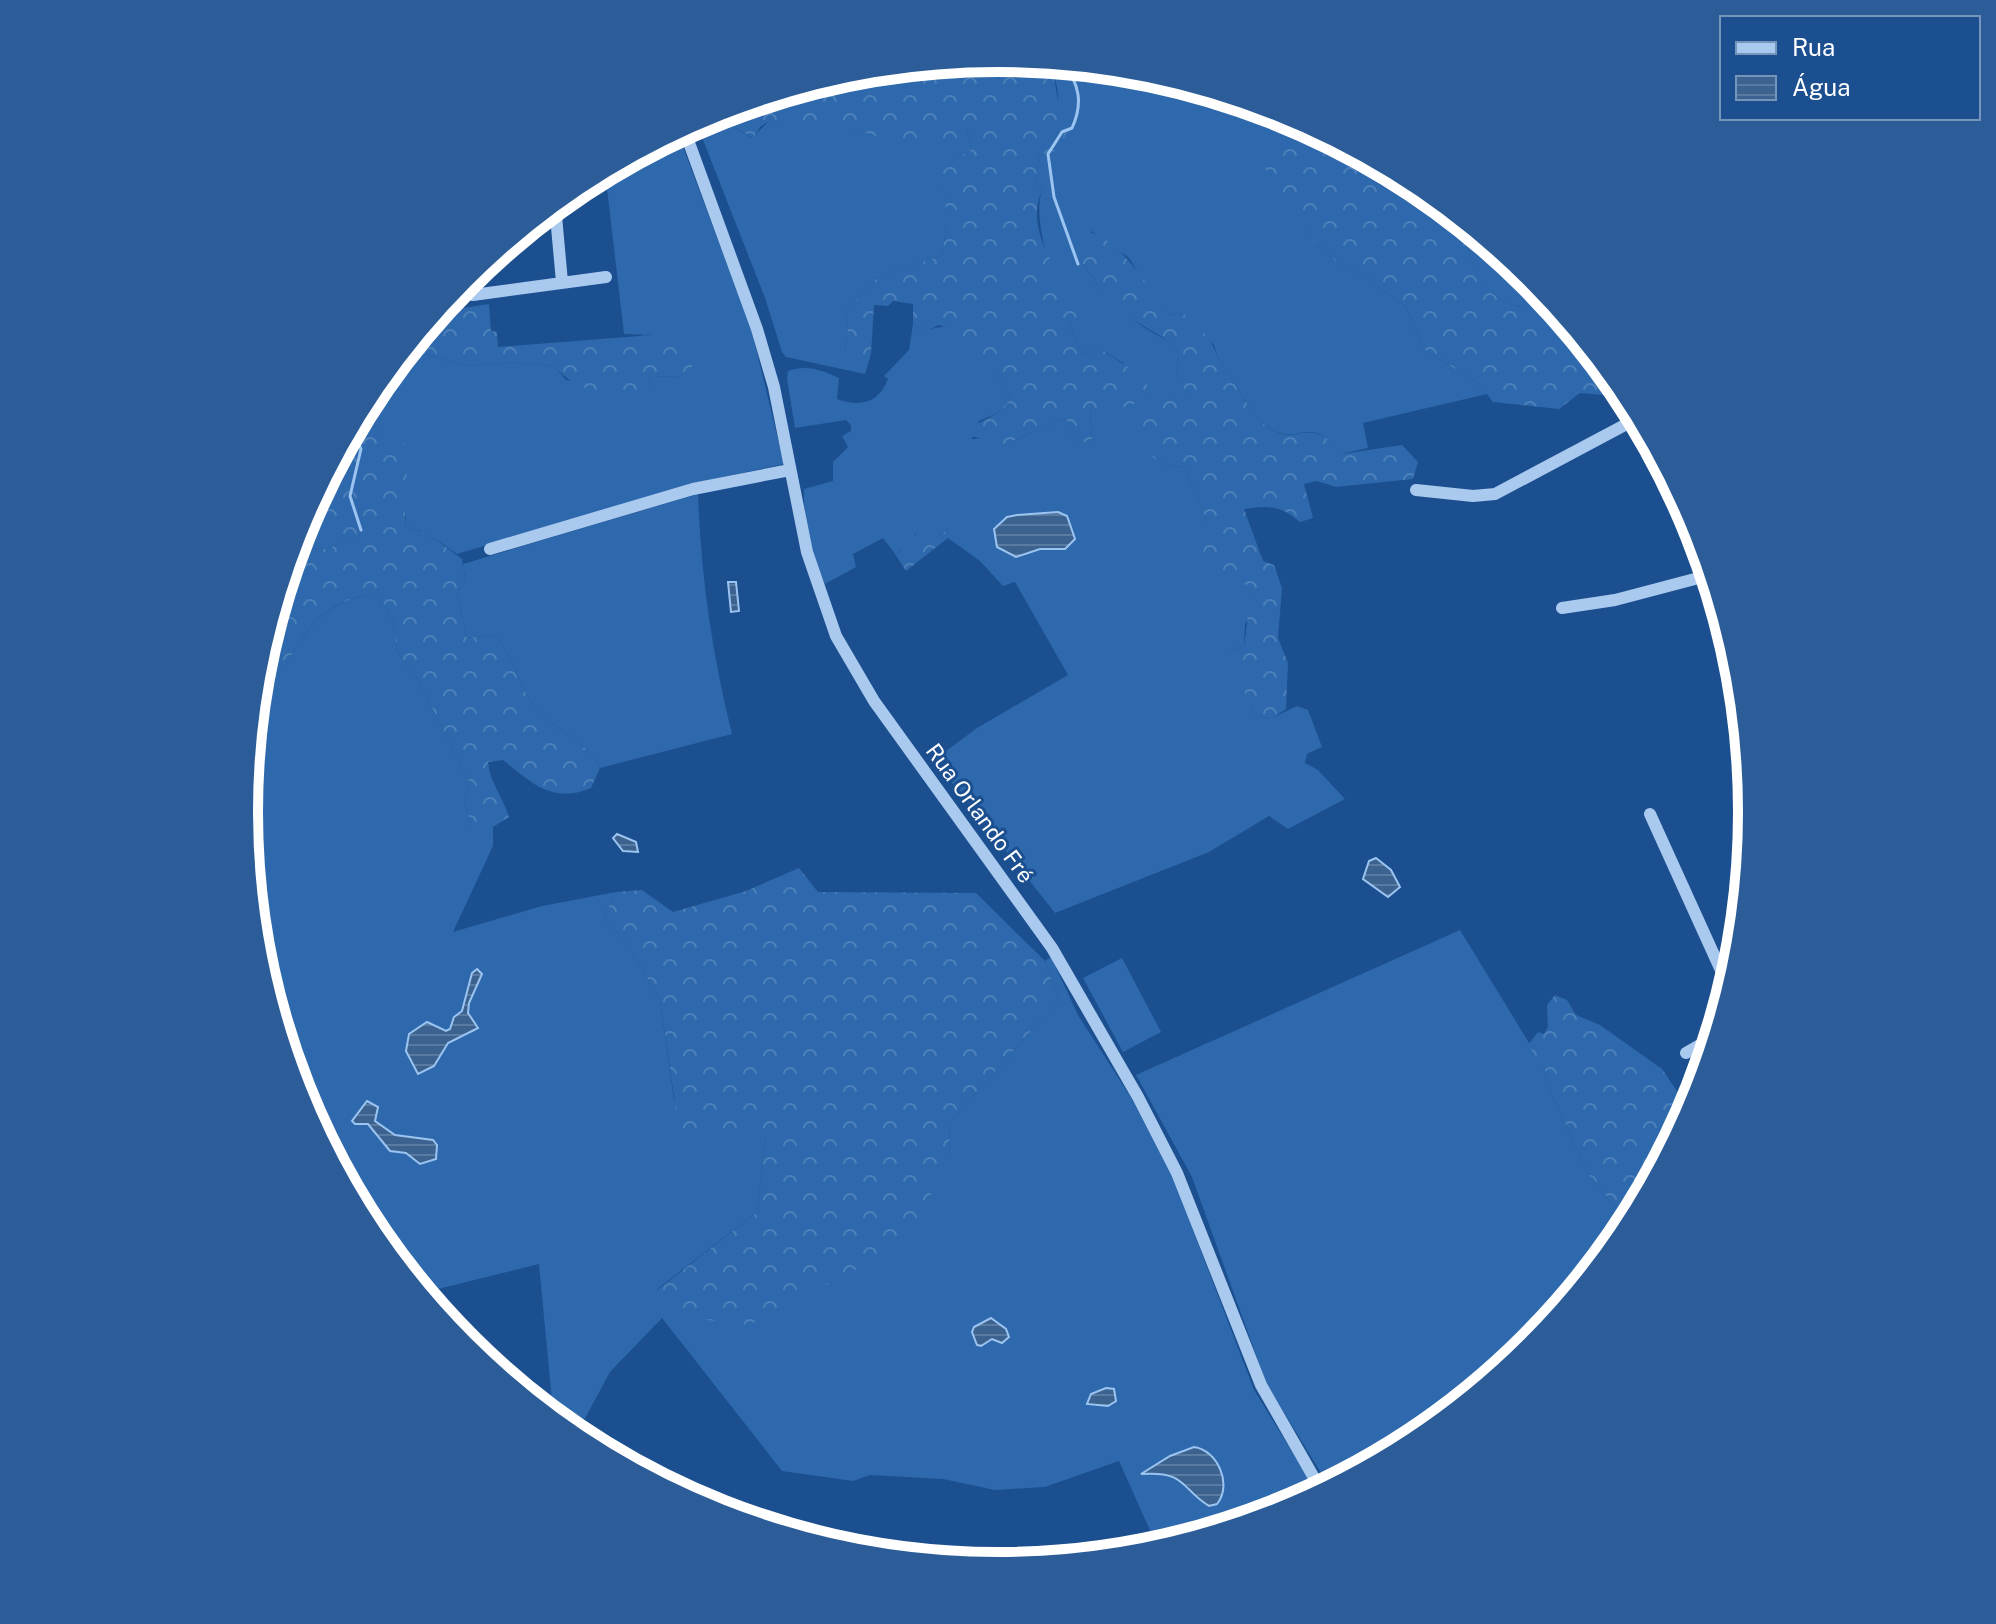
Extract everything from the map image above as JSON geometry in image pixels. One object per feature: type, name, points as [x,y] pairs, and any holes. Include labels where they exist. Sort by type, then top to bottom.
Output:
[{"type":"street","name":"Rua Orlando Fré","points":[[688,140],[757,329],[774,387],[807,552],[836,636],[874,701],[1052,948],[1138,1097],[1177,1173],[1261,1385],[1315,1480]]},
{"type":"street","points":[[556,219],[562,282]]},
{"type":"street","points":[[470,294],[606,277]]},
{"type":"street","points":[[1416,490],[1473,496],[1495,494],[1627,424]]},
{"type":"street","points":[[490,549],[693,489],[790,470]]},
{"type":"street","points":[[1562,608],[1615,600],[1700,578]]},
{"type":"street","points":[[1650,814],[1721,970]]},
{"type":"street","points":[[1686,1053],[1701,1045]]},
{"type":"green space","points":[[998,72],[1053,75],[1060,110],[1070,124],[1059,150],[1039,155],[1036,181],[1043,188],[1037,221],[1041,236],[1081,311],[1070,325],[1082,354],[1102,350],[1146,379],[1148,392],[1130,407],[1090,408],[1092,441],[1082,443],[1070,433],[1074,426],[1064,418],[1004,445],[960,433],[998,413],[1011,399],[983,354],[953,330],[939,325],[928,330],[913,324],[913,304],[893,301],[888,306],[874,305],[871,354],[851,356],[845,350],[848,326],[845,310],[878,277],[941,256],[946,214],[939,172],[972,149],[967,129],[948,144],[930,146],[841,129],[823,130],[806,136],[771,120],[761,126],[753,138],[724,125],[806,97],[901,78]]},
{"type":"green space","points":[[1053,75],[1095,78],[1190,97],[1236,111],[1325,148],[1368,171],[1431,213],[1297,215],[1312,239],[1342,267],[1363,275],[1406,307],[1425,350],[1478,383],[1487,394],[1363,423],[1368,448],[1341,454],[1330,442],[1313,432],[1290,434],[1270,429],[1250,407],[1218,358],[1214,345],[1182,313],[1171,315],[1152,295],[1129,258],[1091,231],[1083,265],[1123,311],[1146,329],[1175,344],[1179,359],[1176,375],[1191,400],[1166,397],[1160,463],[1185,468],[1208,524],[1260,606],[1245,624],[1244,647],[1230,649],[1254,715],[1270,719],[1297,706],[1308,710],[1322,747],[1307,754],[1305,763],[1318,770],[1345,799],[1288,829],[1269,816],[1209,852],[1055,913],[934,760],[977,728],[1068,675],[1015,582],[1003,586],[980,561],[948,538],[948,529],[938,536],[915,534],[912,543],[895,554],[883,538],[853,554],[856,567],[825,584],[809,538],[804,489],[833,481],[833,462],[848,447],[842,436],[851,431],[851,425],[846,420],[795,428],[787,379],[788,371],[794,369],[820,370],[839,378],[837,399],[861,403],[874,398],[888,379],[884,376],[909,350],[913,324],[928,330],[943,327],[956,330],[968,337],[989,360],[1011,399],[998,413],[979,421],[972,439],[987,438],[1004,445],[1064,418],[1074,426],[1070,433],[1082,443],[1092,441],[1090,408],[1136,399],[1148,392],[1123,363],[1102,350],[1082,354],[1051,270],[1040,224],[1039,204],[1043,188],[1036,181],[1039,155],[1048,151],[1054,129],[1058,106]]},
{"type":"green space","points":[[771,119],[785,129],[840,127],[924,145],[967,129],[972,149],[940,172],[946,214],[941,256],[878,277],[845,310],[848,326],[845,350],[871,354],[865,374],[786,357],[782,352],[765,298],[701,134],[723,125],[732,126],[752,138]]},
{"type":"green space","points":[[1301,137],[1368,171],[1448,225],[1466,240],[1477,272],[1490,292],[1499,299],[1522,307],[1527,296],[1585,362],[1614,403],[1604,395],[1580,393],[1559,409],[1493,402],[1478,383],[1425,350],[1406,307],[1363,275],[1342,267],[1312,239],[1257,157],[1271,145]]},
{"type":"green space","points":[[682,143],[751,328],[784,464],[695,483],[457,554],[431,536],[405,526],[406,513],[381,433],[370,421],[417,354],[469,366],[512,362],[554,366],[566,380],[659,390],[650,383],[649,376],[682,377],[678,351],[652,335],[624,334],[607,185]]},
{"type":"green space","points":[[1080,231],[1094,233],[1107,240],[1131,263],[1171,315],[1182,313],[1199,328],[1250,407],[1270,429],[1281,434],[1321,435],[1342,454],[1402,445],[1418,462],[1413,479],[1336,487],[1317,481],[1304,484],[1313,518],[1300,522],[1274,508],[1244,509],[1263,561],[1274,565],[1282,588],[1278,638],[1288,663],[1286,709],[1271,719],[1254,715],[1230,649],[1244,647],[1248,615],[1260,606],[1238,574],[1223,577],[1206,561],[1200,537],[1208,524],[1185,468],[1160,463],[1140,446],[1140,416],[1150,398],[1157,392],[1166,397],[1190,399],[1176,375],[1179,359],[1175,345],[1119,311],[1083,265]]},
{"type":"green space","points":[[1466,240],[1521,289],[1527,296],[1522,307],[1499,299],[1490,292],[1476,272]]},
{"type":"green space","points":[[489,304],[491,331],[497,332],[498,347],[652,335],[674,341],[678,351],[692,358],[692,370],[682,377],[649,376],[650,383],[660,390],[617,395],[589,390],[564,376],[554,366],[512,362],[469,366],[423,354],[442,324],[456,309]]},
{"type":"green space","points":[[370,421],[381,433],[395,430],[408,449],[405,526],[431,536],[462,559],[465,580],[457,595],[467,638],[494,635],[501,643],[537,709],[594,758],[600,768],[591,788],[565,794],[554,792],[534,784],[503,760],[488,762],[491,777],[509,817],[493,827],[472,827],[464,801],[470,783],[415,674],[397,652],[393,620],[385,605],[369,594],[326,612],[312,625],[269,687],[283,620],[307,548],[327,549],[361,535],[317,537],[315,527],[334,485]]},
{"type":"green space","points":[[698,494],[709,615],[732,734],[600,768],[587,750],[537,709],[507,652],[494,635],[467,638],[457,595],[465,580],[463,564]]},
{"type":"green space","points":[[319,517],[364,534],[327,549],[307,548]]},
{"type":"green space","points":[[949,529],[948,538],[906,571],[895,554],[922,530],[938,536]]},
{"type":"green space","points":[[369,594],[385,605],[393,620],[397,652],[415,674],[470,783],[464,801],[472,826],[493,827],[493,846],[453,932],[542,906],[616,892],[604,916],[628,946],[660,1000],[674,1100],[766,1138],[757,1212],[656,1290],[950,1160],[949,1123],[1059,1000],[1045,961],[1051,957],[1078,1015],[1130,1096],[1172,1175],[1254,1390],[1311,1482],[1236,1513],[1152,1536],[1119,1461],[1045,1487],[995,1490],[943,1479],[870,1475],[853,1481],[782,1471],[662,1318],[610,1372],[583,1422],[552,1402],[539,1264],[434,1290],[383,1223],[334,1139],[297,1050],[283,1004],[264,909],[260,860],[258,812],[264,715],[269,686],[302,639],[312,625],[344,602]]},
{"type":"green space","points":[[799,868],[818,892],[976,893],[1045,961],[1059,1000],[949,1123],[950,1160],[903,1245],[749,1325],[666,1315],[656,1291],[757,1212],[766,1138],[680,1138],[660,1000],[628,946],[604,916],[616,892],[642,890],[673,912],[746,891]]},
{"type":"green space","points":[[1460,930],[1545,1069],[1546,1083],[1589,1175],[1615,1207],[1585,1262],[1554,1300],[1486,1368],[1409,1427],[1323,1477],[1266,1383],[1192,1177],[1136,1075]]},
{"type":"green space","points":[[1122,958],[1161,1032],[1123,1052],[1083,978]]},
{"type":"green space","points":[[1555,995],[1567,1000],[1576,1015],[1600,1025],[1662,1069],[1681,1097],[1639,1182],[1590,1255],[1588,1252],[1594,1240],[1615,1207],[1589,1175],[1546,1083],[1545,1069],[1528,1045],[1538,1032],[1544,1034],[1548,1027],[1547,1005]]},
{"type":"water","points":[[1058,512],[1067,516],[1075,539],[1065,549],[1040,549],[1016,557],[997,547],[994,529],[1007,517]]},
{"type":"water","points":[[728,582],[736,582],[739,611],[731,612]]},
{"type":"water","points":[[617,834],[636,842],[638,852],[623,851],[613,838]]},
{"type":"water","points":[[1376,858],[1391,870],[1400,887],[1388,897],[1363,879],[1369,861]]},
{"type":"water","points":[[477,969],[482,974],[469,1003],[468,1013],[478,1028],[448,1043],[434,1066],[418,1074],[406,1051],[409,1034],[427,1022],[446,1031],[450,1029],[454,1017],[462,1011],[472,973]]},
{"type":"water","points":[[367,1101],[378,1107],[375,1121],[395,1135],[433,1140],[437,1145],[436,1159],[420,1164],[406,1153],[390,1151],[368,1124],[355,1124],[352,1121]]},
{"type":"water","points":[[991,1318],[1006,1329],[1009,1337],[1002,1343],[992,1339],[981,1346],[977,1345],[972,1332],[974,1327]]},
{"type":"water","points":[[1106,1388],[1114,1389],[1116,1401],[1108,1406],[1087,1404],[1091,1394]]},
{"type":"water","points":[[1194,1447],[1210,1454],[1220,1469],[1223,1487],[1217,1504],[1209,1506],[1175,1478],[1141,1474],[1170,1456]]},
{"type":"waterway","points":[[1071,76],[1078,94],[1078,111],[1072,128],[1062,132],[1048,154],[1054,197],[1078,264]]},
{"type":"waterway","points":[[358,441],[361,449],[350,496],[361,530]]}]
